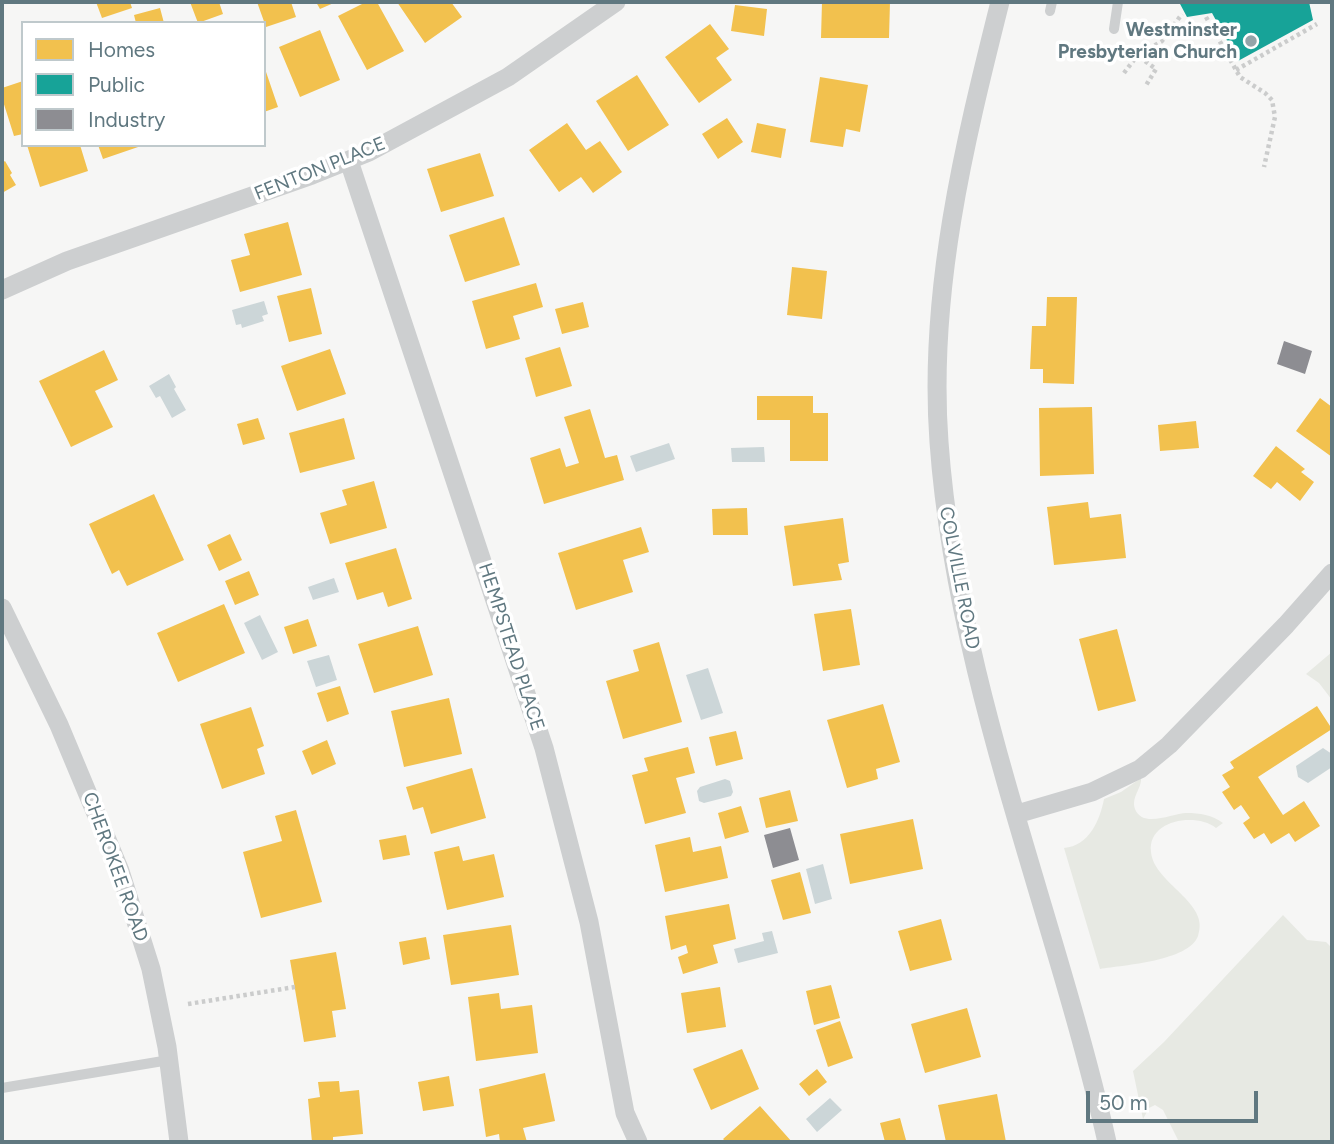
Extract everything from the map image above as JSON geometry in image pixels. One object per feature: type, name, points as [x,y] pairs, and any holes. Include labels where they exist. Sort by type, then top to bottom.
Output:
[{"type":"street","name":"FENTON PLACE","points":[[2,290],[66,261],[349,161],[379,147],[508,77],[617,2]]},
{"type":"street","name":"COLVILLE ROAD","points":[[1000,2],[958,179],[943,276],[938,358],[938,439],[946,519],[961,606],[984,699],[1069,995],[1107,1142]]},
{"type":"street","name":"HEMPSTEAD PLACE","points":[[349,161],[544,748],[589,922],[625,1113],[638,1142]]},
{"type":"street","points":[[1017,814],[1092,792],[1140,769],[1169,745],[1277,635],[1332,573]]},
{"type":"street","name":"CHEROKEE ROAD","points":[[2,608],[59,725],[120,871],[151,969],[169,1060],[178,1142]]},
{"type":"lane","points":[[1114,29],[1118,2]]},
{"type":"lane","points":[[2,1088],[169,1060]]},
{"type":"path","points":[[1124,73],[1137,55],[1162,41],[1182,14]]},
{"type":"path","points":[[1206,17],[1236,70],[1245,81],[1272,100],[1275,109],[1264,167]]},
{"type":"path","points":[[1236,70],[1317,24]]},
{"type":"path","points":[[1128,49],[1156,69],[1145,87]]},
{"type":"path","points":[[188,1004],[295,987]]},
{"type":"shaded area","points":[[264,301],[268,314],[262,316],[264,321],[242,328],[241,324],[236,325],[232,310]]},
{"type":"shaded area","points":[[169,374],[186,410],[172,418],[160,396],[156,398],[149,386]]},
{"type":"shaded area","points":[[669,443],[675,459],[636,472],[630,456]]},
{"type":"shaded area","points":[[764,447],[765,462],[732,462],[731,448]]},
{"type":"shaded area","points":[[334,578],[339,592],[313,600],[308,587]]},
{"type":"shaded area","points":[[260,615],[278,652],[262,660],[244,623]]},
{"type":"shaded area","points":[[1332,652],[1332,700],[1319,683],[1306,674]]},
{"type":"shaded area","points":[[329,655],[337,680],[316,687],[307,661]]},
{"type":"shaded area","points":[[708,668],[723,713],[701,720],[686,675]]},
{"type":"shaded area","points":[[1323,748],[1332,754],[1332,767],[1308,783],[1298,777],[1296,766]]},
{"type":"shaded area","points":[[1141,778],[1134,805],[1139,815],[1151,819],[1191,813],[1210,816],[1223,823],[1216,828],[1197,820],[1174,822],[1157,832],[1152,841],[1154,863],[1197,913],[1200,924],[1198,936],[1192,944],[1182,951],[1155,960],[1100,969],[1064,848],[1080,842],[1092,831],[1104,799],[1121,792]]},
{"type":"shaded area","points":[[725,779],[730,781],[733,792],[731,796],[704,803],[699,801],[697,791],[700,787]]},
{"type":"shaded area","points":[[823,864],[832,899],[815,904],[806,869]]},
{"type":"shaded area","points":[[1283,915],[1307,940],[1326,942],[1332,948],[1332,1142],[1179,1142],[1163,1110],[1155,1105],[1149,1108],[1143,1119],[1133,1071],[1164,1042]]},
{"type":"shaded area","points":[[772,931],[778,953],[738,963],[734,949],[764,941],[762,933]]},
{"type":"shaded area","points":[[830,1098],[842,1110],[817,1132],[806,1119]]},
{"type":"building: Homes","points":[[96,2],[130,2],[132,8],[102,18]]},
{"type":"building: Homes","points":[[190,2],[219,2],[223,14],[197,21]]},
{"type":"building: Homes","points":[[257,2],[291,2],[296,17],[266,27]]},
{"type":"building: Homes","points":[[316,2],[336,2],[320,9]]},
{"type":"building: Homes","points":[[366,2],[377,2],[404,51],[367,70],[338,16]]},
{"type":"building: Homes","points":[[397,2],[451,2],[462,17],[425,43]]},
{"type":"building: Homes","points":[[822,2],[890,2],[889,38],[821,38]]},
{"type":"building: Homes","points":[[735,5],[767,9],[764,36],[731,31]]},
{"type":"building: Homes","points":[[160,8],[163,21],[136,21],[134,15]]},
{"type":"building: Homes","points":[[710,24],[729,49],[716,58],[732,80],[699,103],[665,57]]},
{"type":"building: Homes","points":[[320,30],[340,80],[300,97],[279,47]]},
{"type":"building: Homes","points":[[266,72],[278,107],[266,111]]},
{"type":"building: Homes","points":[[637,75],[669,125],[628,151],[596,101]]},
{"type":"building: Homes","points":[[820,77],[868,85],[860,132],[846,129],[843,147],[810,142]]},
{"type":"building: Homes","points":[[21,82],[21,134],[14,136],[2,98],[2,88]]},
{"type":"building: Homes","points":[[727,118],[743,142],[718,159],[702,134]]},
{"type":"building: Homes","points":[[567,123],[586,150],[600,141],[622,172],[593,193],[581,177],[559,192],[529,150]]},
{"type":"building: Homes","points":[[757,123],[786,129],[781,158],[751,152]]},
{"type":"building: Homes","points":[[28,147],[81,147],[88,171],[40,187]]},
{"type":"building: Homes","points":[[99,147],[138,147],[103,159]]},
{"type":"building: Homes","points":[[480,153],[494,196],[441,212],[427,169]]},
{"type":"building: Homes","points":[[5,161],[16,185],[2,193],[2,163]]},
{"type":"building: Homes","points":[[504,217],[520,265],[465,282],[449,235]]},
{"type":"building: Homes","points":[[288,222],[302,275],[240,292],[231,260],[250,255],[244,234]]},
{"type":"building: Homes","points":[[792,267],[827,271],[822,319],[787,315]]},
{"type":"building: Homes","points":[[536,283],[543,307],[513,316],[520,339],[486,349],[472,301]]},
{"type":"building: Homes","points":[[311,288],[322,334],[289,342],[277,296]]},
{"type":"building: Homes","points":[[1047,297],[1077,297],[1074,384],[1043,383],[1043,369],[1030,369],[1032,326],[1046,326]]},
{"type":"building: Homes","points":[[583,302],[589,327],[562,334],[555,309]]},
{"type":"building: Homes","points":[[560,347],[572,386],[536,397],[525,358]]},
{"type":"building: Homes","points":[[330,349],[346,394],[297,411],[281,366]]},
{"type":"building: Homes","points":[[104,350],[118,380],[95,391],[113,427],[71,447],[39,381]]},
{"type":"building: Homes","points":[[757,396],[813,396],[813,413],[828,413],[828,461],[790,461],[790,420],[757,420]]},
{"type":"building: Homes","points":[[1320,398],[1332,407],[1332,457],[1296,431]]},
{"type":"building: Homes","points":[[1092,407],[1094,474],[1040,476],[1039,408]]},
{"type":"building: Homes","points":[[590,409],[605,458],[617,455],[624,480],[544,504],[530,458],[560,448],[566,467],[579,463],[564,417]]},
{"type":"building: Homes","points":[[258,418],[265,439],[243,445],[237,424]]},
{"type":"building: Homes","points":[[344,418],[355,459],[300,473],[289,433]]},
{"type":"building: Homes","points":[[1196,421],[1199,448],[1160,451],[1158,425]]},
{"type":"building: Homes","points":[[1276,446],[1305,469],[1301,472],[1314,482],[1300,501],[1277,482],[1271,489],[1253,476]]},
{"type":"building: Homes","points":[[374,481],[387,528],[330,544],[320,513],[347,505],[342,490]]},
{"type":"building: Homes","points":[[154,494],[184,560],[127,586],[119,570],[112,574],[89,524]]},
{"type":"building: Homes","points":[[1088,502],[1090,518],[1121,514],[1126,558],[1054,565],[1047,507]]},
{"type":"building: Homes","points":[[747,508],[748,535],[713,535],[712,509]]},
{"type":"building: Homes","points":[[843,518],[849,562],[838,564],[842,580],[793,586],[784,526]]},
{"type":"building: Homes","points":[[641,527],[649,552],[623,560],[633,592],[576,610],[558,553]]},
{"type":"building: Homes","points":[[230,534],[242,560],[219,571],[207,545]]},
{"type":"building: Homes","points":[[396,548],[412,599],[388,607],[383,592],[357,600],[345,563]]},
{"type":"building: Homes","points":[[249,571],[259,595],[235,605],[225,581]]},
{"type":"building: Homes","points":[[224,604],[245,653],[178,682],[157,633]]},
{"type":"building: Homes","points":[[851,609],[860,665],[823,671],[814,614]]},
{"type":"building: Homes","points":[[308,619],[317,646],[293,654],[284,627]]},
{"type":"building: Homes","points":[[418,626],[433,675],[374,693],[358,644]]},
{"type":"building: Homes","points":[[1117,629],[1136,701],[1098,711],[1079,639]]},
{"type":"building: Homes","points":[[659,642],[682,722],[623,739],[606,681],[639,671],[633,650]]},
{"type":"building: Homes","points":[[340,686],[349,714],[327,722],[317,693]]},
{"type":"building: Homes","points":[[449,698],[462,754],[404,767],[391,711]]},
{"type":"building: Homes","points":[[883,704],[900,762],[876,769],[878,779],[847,788],[827,720]]},
{"type":"building: Homes","points":[[1317,706],[1332,729],[1258,777],[1283,815],[1304,801],[1320,826],[1295,842],[1289,833],[1271,844],[1264,833],[1254,839],[1243,823],[1250,818],[1241,805],[1234,810],[1222,792],[1230,787],[1222,775],[1234,768],[1230,762]]},
{"type":"building: Homes","points":[[251,707],[264,746],[257,749],[265,774],[222,789],[200,724]]},
{"type":"building: Homes","points":[[736,731],[743,759],[716,766],[709,737]]},
{"type":"building: Homes","points":[[327,740],[336,764],[312,775],[302,751]]},
{"type":"building: Homes","points":[[688,747],[695,773],[676,778],[686,813],[645,824],[632,775],[648,771],[644,758]]},
{"type":"building: Homes","points":[[472,768],[486,818],[431,834],[423,807],[413,810],[406,787]]},
{"type":"building: Homes","points":[[790,790],[798,821],[766,828],[759,798]]},
{"type":"building: Homes","points":[[741,806],[749,832],[725,839],[718,813]]},
{"type":"building: Homes","points":[[296,810],[322,902],[261,918],[243,852],[282,841],[275,816]]},
{"type":"building: Homes","points":[[913,819],[923,869],[850,884],[840,834]]},
{"type":"building: Homes","points":[[406,835],[410,855],[383,860],[379,840]]},
{"type":"building: Homes","points":[[690,837],[693,852],[721,846],[728,878],[665,892],[655,845]]},
{"type":"building: Homes","points":[[459,846],[463,861],[494,854],[504,897],[447,910],[434,852]]},
{"type":"building: Homes","points":[[800,872],[811,913],[783,920],[771,880]]},
{"type":"building: Homes","points":[[729,904],[736,939],[713,945],[718,963],[683,974],[678,957],[688,953],[686,945],[671,950],[665,916]]},
{"type":"building: Homes","points":[[941,919],[952,960],[910,971],[898,931]]},
{"type":"building: Homes","points":[[511,925],[519,975],[451,985],[443,935]]},
{"type":"building: Homes","points":[[426,937],[430,959],[403,965],[399,942]]},
{"type":"building: Homes","points":[[336,952],[346,1009],[332,1011],[336,1037],[304,1042],[290,960]]},
{"type":"building: Homes","points":[[831,985],[840,1018],[814,1025],[806,991]]},
{"type":"building: Homes","points":[[720,987],[726,1027],[687,1033],[681,993]]},
{"type":"building: Homes","points":[[499,993],[501,1009],[532,1005],[538,1053],[476,1061],[468,997]]},
{"type":"building: Homes","points":[[967,1008],[981,1057],[925,1073],[911,1024]]},
{"type":"building: Homes","points":[[840,1021],[853,1058],[828,1067],[816,1030]]},
{"type":"building: Homes","points":[[742,1049],[759,1089],[711,1110],[693,1069]]},
{"type":"building: Homes","points":[[817,1069],[827,1082],[809,1096],[799,1084]]},
{"type":"building: Homes","points":[[545,1073],[555,1121],[523,1128],[527,1142],[500,1142],[499,1134],[486,1137],[479,1089]]},
{"type":"building: Homes","points":[[449,1076],[454,1106],[423,1111],[418,1082]]},
{"type":"building: Homes","points":[[339,1081],[340,1092],[359,1090],[363,1134],[333,1137],[333,1142],[312,1142],[308,1099],[320,1097],[318,1082]]},
{"type":"building: Homes","points":[[997,1094],[1006,1142],[946,1142],[938,1105]]},
{"type":"building: Homes","points":[[760,1106],[792,1142],[726,1142],[723,1139]]},
{"type":"building: Homes","points":[[900,1118],[906,1140],[885,1142],[880,1123]]},
{"type":"building: Public","name":"Westminster Presbyterian Church","points":[[1179,2],[1309,2],[1313,20],[1238,61],[1212,13],[1187,17]]},
{"type":"building: Industry","points":[[1284,341],[1312,351],[1305,374],[1277,364]]},
{"type":"building: Industry","points":[[790,828],[799,860],[773,868],[764,835]]},
{"type":"place","name":"Westminster Presbyterian Church","points":[[1251,41]]}]
